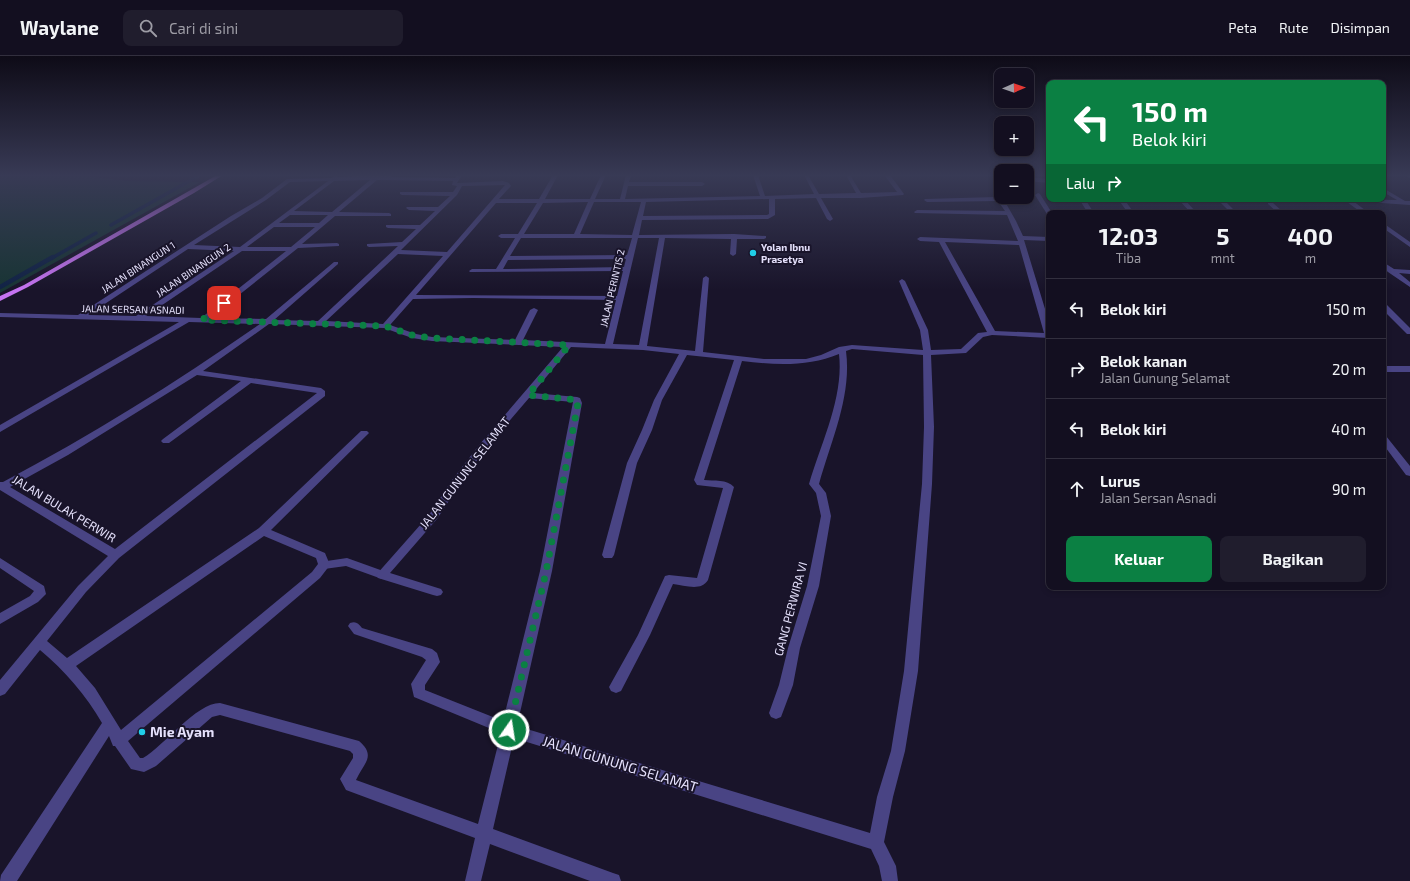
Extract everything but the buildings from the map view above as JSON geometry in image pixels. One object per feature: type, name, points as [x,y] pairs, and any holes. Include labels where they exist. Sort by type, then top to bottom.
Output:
[{"type":"main road","points":[[0,299],[154,214]]},
{"type":"street","name":"JALAN BINANGUN 1","points":[[78,318],[241,214]]},
{"type":"street","name":"JALAN BINANGUN 2","points":[[137,319],[241,249],[290,214]]},
{"type":"street","points":[[202,320],[294,248],[334,214]]},
{"type":"street","points":[[348,214],[389,215]]},
{"type":"street","points":[[320,323],[436,214]]},
{"type":"street","points":[[385,326],[409,297],[485,214]]},
{"type":"street","points":[[498,271],[533,214]]},
{"type":"street","points":[[576,236],[586,214]]},
{"type":"street","name":"JALAN PERINTIS 2","points":[[608,347],[634,236],[641,214]]},
{"type":"street","points":[[640,218],[768,217],[772,214]]},
{"type":"street","points":[[827,214],[830,219]]},
{"type":"street","points":[[1009,214],[1020,240],[1046,326]]},
{"type":"street","points":[[274,225],[321,225]]},
{"type":"street","points":[[388,226],[422,227]]},
{"type":"street","points":[[1386,227],[1410,245]]},
{"type":"street","points":[[501,236],[764,237]]},
{"type":"street","points":[[643,348],[662,236]]},
{"type":"street","points":[[733,254],[734,236]]},
{"type":"street","points":[[920,239],[1046,239]]},
{"type":"street","points":[[941,240],[992,333]]},
{"type":"street","points":[[369,245],[405,244]]},
{"type":"street","points":[[187,247],[241,249],[294,248],[337,245]]},
{"type":"street","points":[[396,252],[448,254]]},
{"type":"street","points":[[505,258],[630,257]]},
{"type":"street","points":[[1,486],[71,449],[196,372],[267,322],[336,263]]},
{"type":"street","points":[[1386,267],[1410,285]]},
{"type":"street","points":[[472,271],[627,269]]},
{"type":"street","points":[[1386,270],[1410,272]]},
{"type":"street","points":[[699,354],[706,278]]},
{"type":"street","points":[[890,881],[889,869],[885,858],[876,843],[885,797],[898,750],[911,671],[927,484],[929,427],[927,352],[924,330],[902,281]]},
{"type":"street","points":[[409,297],[496,296],[620,298]]},
{"type":"street","points":[[1386,309],[1410,332]]},
{"type":"street","points":[[518,342],[534,310]]},
{"type":"street","name":"JALAN SERSAN ASNADI","points":[[0,316],[320,323],[385,326],[415,336],[432,338],[643,348],[764,361],[806,361],[824,357],[842,349]]},
{"type":"street","points":[[0,429],[187,320]]},
{"type":"street","points":[[842,349],[865,348],[927,352],[964,351],[981,335],[992,333],[1046,336]]},
{"type":"street","name":"JALAN GUNUNG SELAMAT","points":[[382,575],[433,517],[474,458],[569,345]]},
{"type":"street","name":"GANG PERWIRA VI","points":[[776,713],[786,684],[794,648],[813,586],[826,516],[821,493],[814,484],[840,399],[844,368],[842,349]]},
{"type":"street","points":[[608,555],[632,462],[647,430],[658,400],[684,353]]},
{"type":"street","points":[[616,687],[644,635],[670,579],[697,583],[702,580],[729,487],[725,485],[701,483],[699,480],[739,358]]},
{"type":"street","points":[[1386,367],[1410,369]]},
{"type":"street","points":[[0,690],[82,589],[114,555],[322,394],[321,391],[196,372]]},
{"type":"street","points":[[166,441],[249,380]]},
{"type":"street","points":[[473,881],[546,572],[578,403],[577,400],[528,395]]},
{"type":"street","points":[[67,665],[263,531],[364,433]]},
{"type":"street","points":[[1386,441],[1405,460],[1410,473]]},
{"type":"street","name":"JALAN BULAK PERWIR","points":[[1,486],[114,555]]},
{"type":"street","points":[[263,531],[321,556],[324,564]]},
{"type":"street","points":[[0,562],[40,589],[40,594],[34,599],[0,619]]},
{"type":"street","points":[[324,564],[347,562],[436,592]]},
{"type":"street","points":[[118,741],[278,606],[316,576],[324,564]]},
{"type":"street","name":"JALAN GUNUNG SELAMAT","points":[[354,626],[358,631],[427,653],[432,657],[433,662],[418,684],[419,692],[509,730],[876,843]]},
{"type":"street","points":[[40,642],[67,665],[90,692],[118,741],[136,764],[144,765],[208,713],[215,709],[220,709],[354,746],[361,752],[360,760],[348,780],[351,785],[612,881]]},
{"type":"street","points":[[7,881],[109,725]]},
{"type":"green space","points":[[0,214],[143,214],[0,293]]},
{"type":"waterway","points":[[111,225],[131,214]]},
{"type":"waterway","points":[[52,258],[96,233]]},
{"type":"waterway","points":[[0,287],[53,257]]},
{"type":"place","name":"Yolan Ibnu Prasetya","points":[[753,253]]},
{"type":"place","name":"Mie Ayam","points":[[142,732]]},
{"type":"route","points":[[224,303],[202,320],[385,326],[415,336],[451,340],[471,339],[569,345],[528,395],[577,400],[578,403],[546,572],[509,730]]}]
